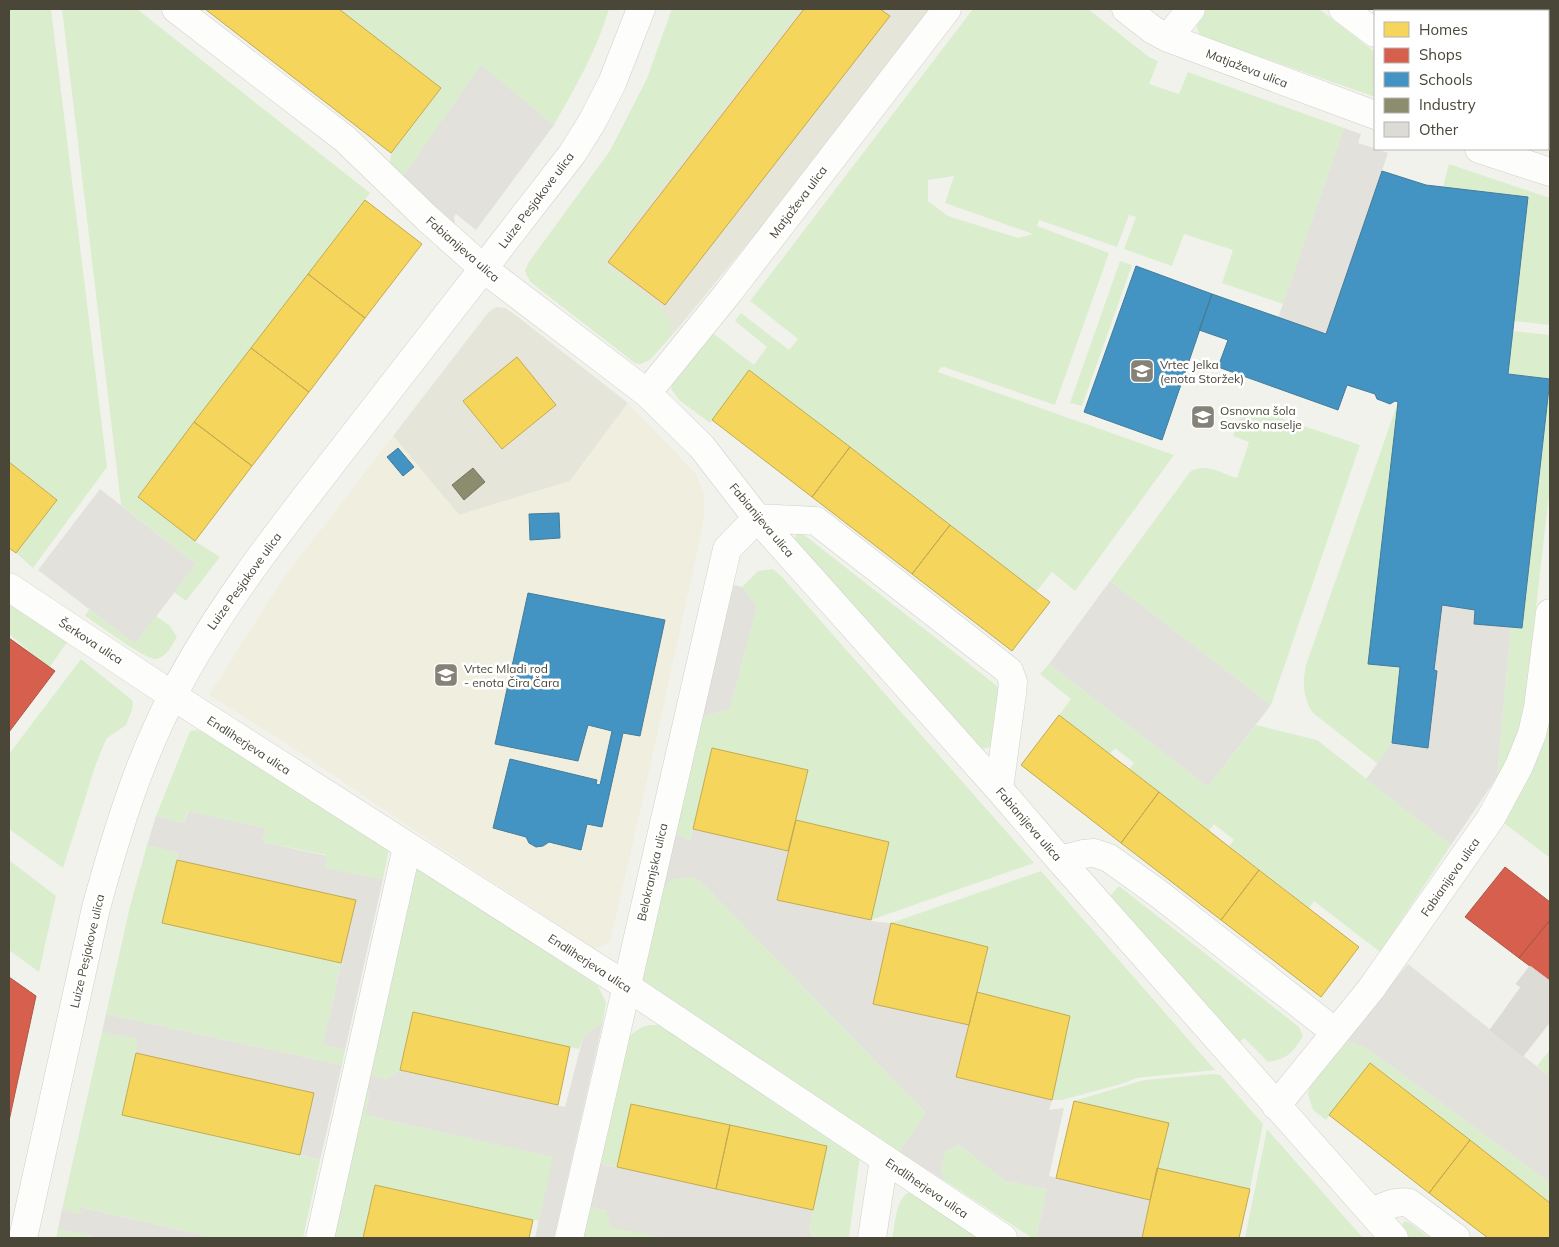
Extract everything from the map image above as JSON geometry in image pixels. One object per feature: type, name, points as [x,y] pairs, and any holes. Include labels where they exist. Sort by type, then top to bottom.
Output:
[{"type":"street","name":"Fabianijeva ulica","points":[[176,9],[345,139],[428,219],[484,268],[647,393],[702,447],[757,518],[999,789],[1394,1238]]},
{"type":"street","name":"Luize Pesjakove ulica","points":[[23,1238],[96,908],[119,828],[140,770],[172,696],[209,630],[272,542],[572,154],[592,122],[612,83],[641,9]]},
{"type":"street","name":"Matjaževa ulica","points":[[647,393],[728,293],[947,9]]},
{"type":"street","name":"Matjaževa ulica","points":[[1126,9],[1153,30],[1168,38],[1374,115]]},
{"type":"street","points":[[1168,38],[1190,9]]},
{"type":"street","points":[[1343,9],[1374,32]]},
{"type":"street","points":[[1483,150],[1548,167]]},
{"type":"street","points":[[1523,150],[1548,167]]},
{"type":"street","points":[[757,518],[816,520],[1009,671],[1013,682],[999,789]]},
{"type":"street","name":"Belokranjska ulica","points":[[569,1238],[727,549],[757,518]]},
{"type":"street","name":"Šerkova ulica","points":[[9,587],[172,696]]},
{"type":"street","name":"Fabianijeva ulica","points":[[1276,1106],[1371,989],[1491,818],[1519,766],[1532,734],[1538,708],[1550,613]]},
{"type":"street","name":"Endliherjeva ulica","points":[[172,696],[626,986],[1003,1238]]},
{"type":"street","points":[[320,1238],[407,847]]},
{"type":"street","points":[[1060,860],[1094,853],[1108,858],[1159,894],[1335,1032]]},
{"type":"street","points":[[872,1238],[884,1159]]},
{"type":"street","points":[[1372,1212],[1390,1204],[1404,1202],[1456,1238]]},
{"type":"shaded area","points":[[672,9],[931,9],[766,221],[650,360],[640,364],[635,363],[537,287],[530,281],[525,271],[529,262],[610,151],[647,79]]},
{"type":"shaded area","points":[[1525,9],[1550,9],[1550,29],[1549,10]]},
{"type":"shaded area","points":[[481,65],[554,125],[476,230],[456,214],[454,217],[455,224],[401,179]]},
{"type":"shaded area","points":[[1344,128],[1361,134],[1358,143],[1374,148],[1374,150],[1388,153],[1326,334],[1278,318]]},
{"type":"shaded area","points":[[498,307],[505,308],[513,313],[628,403],[570,481],[459,515],[393,436],[487,314]]},
{"type":"shaded area","name":"Vrtec Mladi rod - enota Čira Čara","points":[[628,403],[697,475],[704,494],[704,515],[610,942],[595,949],[281,740],[209,695],[282,580],[393,436],[459,515],[570,481]]},
{"type":"shaded area","points":[[100,489],[196,564],[135,644],[38,570]]},
{"type":"shaded area","points":[[1110,581],[1271,705],[1208,787],[1049,664]]},
{"type":"shaded area","points":[[734,585],[742,587],[757,606],[730,709],[697,719]]},
{"type":"shaded area","points":[[1442,605],[1475,610],[1474,623],[1511,627],[1497,777],[1451,845],[1366,779],[1392,743],[1428,748],[1437,671],[1434,670]]},
{"type":"shaded area","points":[[188,811],[265,828],[263,842],[327,856],[325,868],[383,879],[345,1050],[323,1045],[355,900],[177,860],[178,853],[147,845],[156,816],[184,823]]},
{"type":"shaded area","points":[[693,829],[788,851],[777,900],[877,922],[891,923],[873,1004],[969,1025],[956,1077],[1052,1100],[1049,1110],[1064,1108],[1049,1176],[1150,1200],[1142,1238],[1036,1238],[1047,1189],[1005,1181],[959,1145],[945,1152],[941,1170],[945,1181],[899,1152],[926,1113],[700,881],[694,878],[679,878],[671,880],[662,888],[674,833],[690,840]]},
{"type":"shaded area","points":[[1408,964],[1550,1077],[1550,1183],[1368,1049],[1351,1042],[1343,1043]]},
{"type":"shaded area","points":[[106,1014],[342,1065],[320,1160],[300,1155],[314,1093],[136,1053],[137,1039],[102,1032]]},
{"type":"shaded area","points":[[603,1021],[554,1238],[535,1238],[553,1157],[365,1115],[370,1091],[364,1090],[368,1075],[387,1079],[400,1070],[565,1107],[583,1038]]},
{"type":"shaded area","points":[[597,1163],[813,1210],[809,1226],[812,1235],[817,1238],[664,1238],[610,1227],[607,1211],[588,1207]]},
{"type":"shaded area","points":[[80,1207],[216,1238],[93,1238],[93,1236],[58,1229],[62,1209],[79,1214]]},
{"type":"green space","points":[[9,9],[51,9],[107,467],[33,568],[16,553],[57,500],[9,462]]},
{"type":"green space","points":[[62,9],[137,9],[370,193],[138,496],[195,541],[220,557],[186,601],[174,592],[196,564],[121,505]]},
{"type":"green space","points":[[339,9],[609,9],[592,54],[554,125],[481,66],[401,179],[390,164],[391,153],[441,88]]},
{"type":"green space","points":[[672,9],[801,9],[604,262],[660,307],[670,321],[671,331],[667,340],[653,356],[640,364],[635,363],[537,287],[530,281],[525,271],[529,262],[610,151],[647,79]]},
{"type":"green space","points":[[973,9],[1088,9],[1149,57],[1158,61],[1149,84],[1179,94],[1188,72],[1344,128],[1283,304],[1222,283],[1233,250],[1184,234],[1172,266],[1124,249],[1136,217],[1129,215],[1117,247],[1039,220],[1037,226],[1109,253],[1055,405],[944,367],[940,368],[938,372],[1174,455],[1075,591],[1052,572],[1036,592],[750,371],[710,423],[679,400],[671,389],[672,384],[708,337],[714,334],[754,365],[767,347],[735,321],[741,313],[789,350],[798,339],[750,301]],"holes":[[[954,176],[945,203],[1033,234],[1018,238],[948,216],[928,201],[928,180]]]},
{"type":"green space","points":[[1205,9],[1319,9],[1374,51],[1374,97],[1201,36],[1197,29],[1197,22]]},
{"type":"green space","points":[[1485,9],[1526,10],[1486,10]]},
{"type":"green space","points":[[1449,164],[1550,198],[1550,325],[1514,321],[1528,198],[1443,187]]},
{"type":"green space","points":[[1120,261],[1132,265],[1082,406],[1070,403]]},
{"type":"green space","points":[[1513,331],[1550,335],[1550,379],[1508,374]]},
{"type":"green space","points":[[1550,381],[1550,486],[1525,704],[1516,740],[1506,763],[1497,777],[1511,627],[1522,628]]},
{"type":"green space","points":[[1398,402],[1400,667],[1392,743],[1378,764],[1313,713],[1305,696],[1304,678],[1306,665]]},
{"type":"green space","points":[[1244,406],[1360,445],[1271,705],[1110,581],[1190,472],[1196,469],[1208,468],[1237,478],[1249,442],[1233,436]]},
{"type":"green space","points":[[800,533],[1001,689],[991,747],[981,749],[794,540],[797,534]]},
{"type":"green space","points":[[773,569],[783,578],[1034,863],[871,920],[889,842],[796,820],[807,770],[712,748],[690,840],[674,833],[697,719],[730,709],[757,606],[742,587],[758,571]]},
{"type":"green space","points":[[9,601],[68,641],[49,668],[9,634]]},
{"type":"green space","points":[[89,609],[135,644],[156,616],[170,626],[177,637],[163,656],[156,659],[150,658],[85,616]]},
{"type":"green space","points":[[81,659],[132,700],[133,704],[126,725],[107,738],[104,744],[63,868],[9,829],[9,754]]},
{"type":"green space","points":[[1049,664],[1208,787],[1256,725],[1317,740],[1451,845],[1380,952],[1314,901],[1309,908],[1229,846],[1234,840],[1214,824],[1209,831],[1129,769],[1134,763],[1115,748],[1110,754],[1059,715],[1071,699],[1040,674]]},
{"type":"green space","points":[[1550,708],[1550,858],[1500,820]]},
{"type":"green space","points":[[190,731],[203,731],[389,849],[383,879],[324,868],[326,855],[263,842],[265,828],[187,811],[184,823],[156,816]]},
{"type":"green space","points":[[147,845],[178,853],[163,923],[341,963],[323,1045],[345,1050],[342,1065],[106,1014],[130,906]]},
{"type":"green space","points":[[9,860],[56,896],[39,972],[9,950]]},
{"type":"green space","points":[[417,868],[598,986],[606,1002],[603,1021],[583,1038],[579,1049],[414,1012],[400,1070],[387,1079],[368,1075]]},
{"type":"green space","points":[[1041,871],[1215,1070],[1137,1078],[1062,1100],[1052,1100],[1069,1016],[977,992],[891,923]]},
{"type":"green space","points":[[679,877],[694,878],[700,881],[927,1114],[899,1152],[641,981],[662,888],[671,880]]},
{"type":"green space","points":[[1119,886],[1299,1027],[1303,1036],[1293,1050],[1285,1057],[1268,1062],[1244,1038],[1237,1044],[1108,898]]},
{"type":"green space","points":[[649,1025],[658,1025],[664,1028],[860,1156],[849,1238],[824,1239],[818,1238],[810,1232],[809,1226],[827,1146],[632,1104],[617,1167],[597,1163],[624,1043],[635,1032]]},
{"type":"green space","points":[[102,1032],[138,1039],[122,1115],[320,1160],[303,1238],[216,1238],[81,1207],[79,1214],[62,1209]]},
{"type":"green space","points":[[1351,1042],[1368,1049],[1550,1183],[1550,1203],[1371,1063],[1326,1120],[1313,1110],[1308,1094],[1310,1086],[1343,1043]]},
{"type":"green space","points":[[1550,1050],[1550,1077],[1537,1066]]},
{"type":"green space","points":[[1220,1075],[1263,1124],[1250,1189],[1157,1168],[1168,1123],[1074,1101],[1144,1080]]},
{"type":"green space","points":[[364,1090],[370,1091],[365,1115],[554,1157],[539,1221],[375,1185],[363,1238],[331,1238]]},
{"type":"green space","points":[[1267,1129],[1363,1238],[1245,1238]]},
{"type":"green space","points":[[959,1145],[1005,1181],[1047,1189],[1036,1238],[1032,1238],[945,1181],[941,1170],[945,1152]]},
{"type":"green space","points":[[911,1191],[987,1238],[892,1238],[899,1205],[906,1194]]},
{"type":"green space","points":[[588,1207],[607,1211],[642,1233],[664,1238],[581,1238]]},
{"type":"green space","points":[[1404,1221],[1410,1223],[1430,1238],[1408,1238],[1403,1233],[1401,1227]]},
{"type":"green space","points":[[58,1229],[93,1236],[93,1238],[56,1238]]},
{"type":"building: Homes","points":[[205,9],[339,9],[441,88],[391,153]]},
{"type":"building: Homes","points":[[804,9],[880,9],[890,16],[665,305],[608,262]]},
{"type":"building: Homes","points":[[1377,9],[1472,9],[1471,10]]},
{"type":"building: Homes","points":[[1549,58],[1550,59],[1549,114]]},
{"type":"building: Homes","points":[[365,200],[422,244],[365,318],[308,274]]},
{"type":"building: Homes","points":[[308,274],[365,318],[309,392],[251,348]]},
{"type":"building: Homes","points":[[251,348],[309,392],[252,466],[194,422]]},
{"type":"building: Homes","points":[[517,357],[556,405],[502,449],[463,401]]},
{"type":"building: Homes","points":[[749,370],[850,447],[812,497],[712,420]]},
{"type":"building: Homes","points":[[194,422],[252,466],[195,541],[138,497]]},
{"type":"building: Homes","points":[[850,447],[950,525],[912,574],[812,497]]},
{"type":"building: Homes","points":[[9,462],[57,500],[16,553],[9,548]]},
{"type":"building: Homes","points":[[950,525],[1050,602],[1012,651],[912,574]]},
{"type":"building: Homes","points":[[1059,715],[1159,792],[1121,843],[1021,765]]},
{"type":"building: Homes","points":[[712,748],[808,770],[788,851],[693,829]]},
{"type":"building: Homes","points":[[1159,792],[1259,870],[1221,920],[1121,843]]},
{"type":"building: Homes","points":[[796,820],[889,842],[871,920],[777,900]]},
{"type":"building: Homes","points":[[177,860],[356,900],[341,963],[162,923]]},
{"type":"building: Homes","points":[[1259,870],[1359,947],[1321,997],[1221,920]]},
{"type":"building: Homes","points":[[891,923],[988,947],[969,1025],[873,1004]]},
{"type":"building: Homes","points":[[977,992],[1070,1016],[1052,1100],[956,1077]]},
{"type":"building: Homes","points":[[413,1012],[570,1047],[558,1105],[400,1070]]},
{"type":"building: Homes","points":[[136,1053],[314,1093],[300,1155],[122,1115]]},
{"type":"building: Homes","points":[[1370,1063],[1470,1140],[1429,1193],[1329,1115]]},
{"type":"building: Homes","points":[[1074,1101],[1169,1123],[1150,1200],[1056,1178]]},
{"type":"building: Homes","points":[[631,1104],[730,1125],[716,1189],[617,1167]]},
{"type":"building: Homes","points":[[730,1125],[827,1146],[813,1210],[716,1189]]},
{"type":"building: Homes","points":[[1470,1140],[1550,1203],[1550,1238],[1488,1238],[1429,1193]]},
{"type":"building: Homes","points":[[1157,1168],[1250,1189],[1239,1238],[1142,1238]]},
{"type":"building: Homes","points":[[375,1185],[533,1220],[529,1238],[363,1238]]},
{"type":"building: Shops","points":[[9,638],[55,671],[9,732]]},
{"type":"building: Shops","points":[[1505,867],[1550,902],[1550,920],[1519,958],[1465,917]]},
{"type":"building: Shops","points":[[1550,920],[1550,981],[1519,958]]},
{"type":"building: Shops","points":[[9,977],[36,996],[9,1121]]},
{"type":"building: Schools","points":[[1382,171],[1426,185],[1528,197],[1508,374],[1550,379],[1522,628],[1474,624],[1475,610],[1442,605],[1434,670],[1437,671],[1428,748],[1392,743],[1400,667],[1368,664],[1398,402],[1395,401],[1390,404],[1377,399],[1375,394],[1347,385],[1338,410],[1218,367],[1228,340],[1199,330],[1212,294],[1326,334]]},
{"type":"building: Schools","name":"Vrtec Jelka (enota Storžek)","points":[[1136,266],[1212,294],[1162,440],[1084,412]]},
{"type":"building: Schools","points":[[398,448],[414,467],[403,476],[387,457]]},
{"type":"building: Schools","points":[[559,513],[560,538],[530,540],[529,514]]},
{"type":"building: Schools","points":[[528,593],[665,620],[640,736],[623,733],[602,827],[587,824],[581,850],[549,842],[543,846],[536,847],[529,843],[526,837],[493,828],[510,759],[597,780],[596,784],[600,785],[612,731],[588,725],[578,761],[495,744]]},
{"type":"building: Industry","points":[[473,468],[485,482],[464,500],[452,485]]},
{"type":"building: Other","points":[[1530,966],[1550,981],[1550,1022],[1523,1056],[1490,1030],[1521,987],[1516,984]]},
{"type":"place","name":"Vrtec Jelka (enota Storžek)","points":[[1142,371]]},
{"type":"place","name":"Osnovna šola Savsko naselje","points":[[1203,417]]},
{"type":"place","name":"Vrtec Mladi rod - enota Čira Čara","points":[[446,675]]}]
